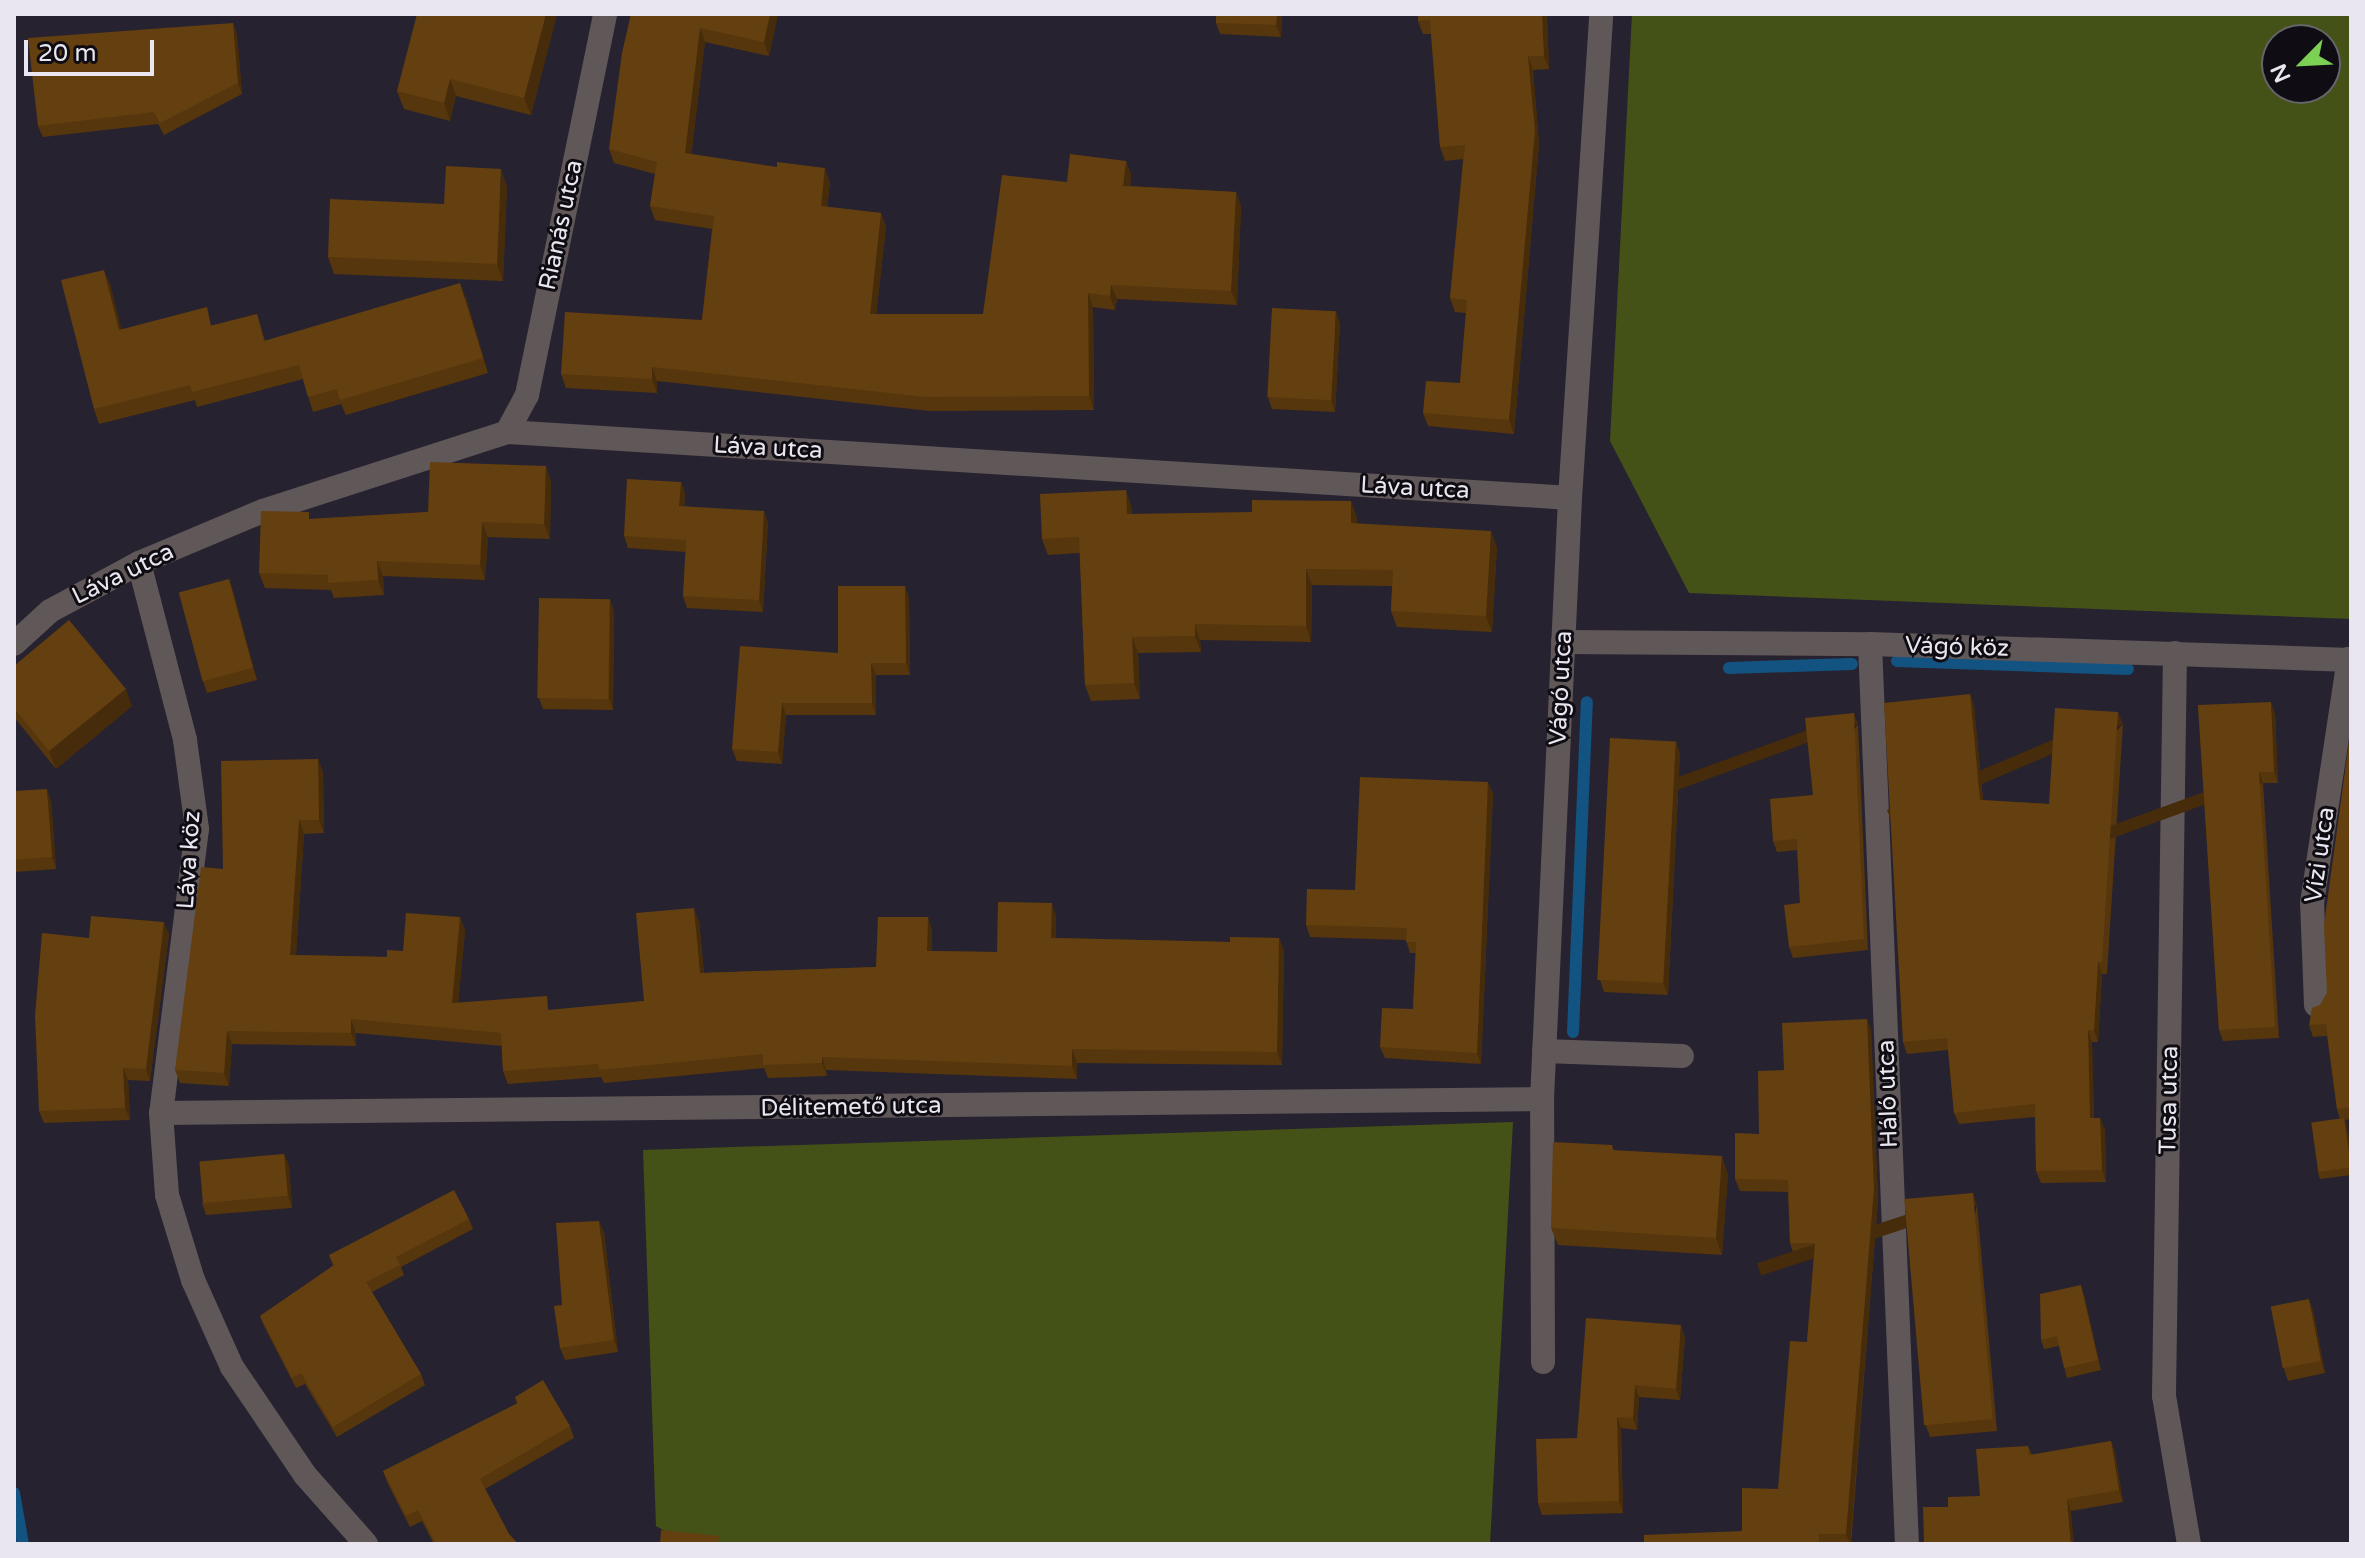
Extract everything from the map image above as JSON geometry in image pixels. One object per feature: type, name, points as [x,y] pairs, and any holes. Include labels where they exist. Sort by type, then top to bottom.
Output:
[{"type":"street","name":"Rianás utca","points":[[507,432],[527,395],[605,14]]},
{"type":"street","name":"Vágó utca","points":[[1543,1362],[1544,1051],[1570,498],[1601,14]]},
{"type":"street","name":"Láva utca","points":[[14,644],[50,611],[139,563],[263,511],[507,432],[1570,498]]},
{"type":"street","name":"Láva köz","points":[[139,563],[185,740],[197,829],[161,1113],[167,1195],[193,1280],[232,1367],[305,1475],[366,1544]]},
{"type":"street","name":"Vágó köz","points":[[1563,642],[1870,644],[2350,660]]},
{"type":"street","name":"Háló utca","points":[[1870,644],[1907,1544]]},
{"type":"street","name":"Tusa utca","points":[[2175,653],[2164,1396],[2189,1544]]},
{"type":"street","name":"Vízi utca","points":[[2316,1005],[2312,903],[2350,660]]},
{"type":"street","points":[[1544,1051],[1682,1056]]},
{"type":"street","name":"Délitemető utca","points":[[161,1113],[1542,1099]]},
{"type":"green space","points":[[1632,14],[2351,14],[2351,619],[1689,593],[1610,441]]},
{"type":"green space","points":[[1513,1122],[1490,1544],[688,1544],[656,1526],[643,1150]]},
{"type":"building","points":[[417,14],[546,14],[524,98],[450,79],[444,103],[397,91]]},
{"type":"building","points":[[631,14],[770,14],[764,42],[700,28],[685,153],[777,167],[777,162],[825,168],[821,206],[881,213],[870,314],[983,314],[1002,175],[1067,182],[1070,154],[1126,161],[1123,186],[1236,192],[1231,291],[1111,285],[1110,296],[1088,293],[1089,396],[925,397],[652,367],[652,379],[561,374],[565,312],[702,320],[714,216],[650,206],[657,162],[609,149],[622,53]]},
{"type":"building","points":[[1216,14],[1277,14],[1276,25],[1216,23]]},
{"type":"building","points":[[1418,14],[1542,14],[1544,56],[1528,56],[1535,131],[1509,420],[1423,413],[1426,381],[1460,383],[1467,300],[1450,298],[1465,145],[1440,147],[1430,20],[1418,21]]},
{"type":"building","points":[[233,23],[238,83],[160,123],[154,112],[38,126],[28,38]]},
{"type":"building","points":[[446,166],[501,169],[497,264],[328,257],[330,199],[444,204]]},
{"type":"building","points":[[104,270],[119,330],[207,307],[211,326],[257,314],[264,341],[460,283],[483,358],[340,400],[337,389],[308,397],[299,365],[192,392],[190,385],[94,409],[61,280]]},
{"type":"building","points":[[1272,308],[1336,311],[1331,400],[1267,397]]},
{"type":"building","points":[[430,462],[546,466],[544,524],[482,522],[480,565],[377,561],[378,580],[328,583],[328,575],[259,573],[261,511],[309,512],[309,519],[428,512]]},
{"type":"building","points":[[627,479],[681,482],[679,506],[764,511],[759,600],[683,596],[686,540],[624,536]]},
{"type":"building","points":[[1126,490],[1127,514],[1252,512],[1252,500],[1351,501],[1351,523],[1491,531],[1486,616],[1391,611],[1393,570],[1306,569],[1306,626],[1195,624],[1195,636],[1132,637],[1134,683],[1085,685],[1079,537],[1042,539],[1040,494]]},
{"type":"building","points":[[229,579],[253,668],[203,681],[179,592]]},
{"type":"building","points":[[838,586],[905,586],[906,663],[871,663],[872,703],[782,703],[778,752],[732,749],[740,646],[838,653]]},
{"type":"building","points":[[539,598],[610,599],[608,699],[537,698]]},
{"type":"building","points":[[69,620],[126,689],[49,751],[14,708],[14,666]]},
{"type":"building","points":[[1970,694],[1980,800],[2049,804],[2055,708],[2118,712],[2102,962],[2098,962],[2094,1030],[2088,1030],[2090,1118],[2100,1118],[2102,1170],[2036,1171],[2035,1104],[1954,1113],[1947,1038],[1903,1042],[1884,703]]},
{"type":"building","points":[[2271,702],[2274,772],[2259,772],[2275,1027],[2219,1030],[2198,705]]},
{"type":"building","points":[[1854,713],[1864,939],[1789,947],[1784,905],[1800,903],[1797,839],[1773,841],[1770,799],[1813,795],[1805,718]]},
{"type":"building","points":[[2351,727],[2351,1107],[2337,1109],[2326,1024],[2309,1025],[2312,1008],[2320,1005],[2327,993],[2324,925]]},
{"type":"building","points":[[1610,738],[1676,741],[1663,983],[1597,980]]},
{"type":"building","points":[[318,759],[319,820],[299,820],[290,955],[387,957],[387,950],[403,951],[406,913],[460,917],[452,1003],[547,996],[548,1010],[644,1001],[636,913],[694,908],[700,973],[876,967],[878,917],[928,917],[927,951],[997,952],[998,902],[1052,903],[1051,938],[1230,942],[1230,937],[1279,938],[1277,1052],[1072,1049],[1072,1066],[822,1057],[822,1063],[763,1065],[763,1054],[599,1070],[598,1064],[503,1071],[501,1033],[351,1019],[351,1033],[227,1031],[224,1073],[175,1070],[201,867],[223,869],[221,761]]},
{"type":"building","points":[[1360,777],[1488,782],[1477,1053],[1380,1047],[1382,1008],[1413,1009],[1416,942],[1406,942],[1407,928],[1306,925],[1307,889],[1355,890]]},
{"type":"building","points":[[47,789],[52,857],[14,860],[14,791]]},
{"type":"building","points":[[91,916],[164,922],[146,1069],[123,1068],[125,1108],[39,1111],[35,1016],[42,933],[89,938]]},
{"type":"building","points":[[1867,1019],[1874,1189],[1846,1534],[1819,1534],[1819,1544],[1644,1544],[1644,1535],[1742,1531],[1742,1488],[1778,1489],[1790,1341],[1807,1342],[1815,1243],[1790,1243],[1788,1180],[1735,1179],[1735,1133],[1759,1134],[1758,1071],[1784,1070],[1782,1023]]},
{"type":"building","points":[[2344,1118],[2351,1168],[2318,1172],[2311,1123]]},
{"type":"building","points":[[1553,1142],[1612,1145],[1612,1150],[1722,1156],[1716,1238],[1551,1228]]},
{"type":"building","points":[[284,1154],[288,1196],[203,1203],[199,1161]]},
{"type":"building","points":[[454,1190],[469,1219],[396,1257],[400,1265],[366,1282],[421,1374],[333,1427],[301,1373],[292,1378],[260,1316],[334,1265],[329,1255]]},
{"type":"building","points":[[1973,1193],[1993,1419],[1924,1425],[1904,1199]]},
{"type":"building","points":[[599,1221],[614,1340],[560,1348],[554,1306],[562,1305],[556,1223]]},
{"type":"building","points":[[2081,1285],[2098,1360],[2064,1368],[2057,1336],[2041,1340],[2040,1294]]},
{"type":"building","points":[[2309,1299],[2321,1361],[2283,1368],[2271,1306]]},
{"type":"building","points":[[1586,1318],[1681,1325],[1676,1389],[1635,1385],[1633,1418],[1617,1417],[1619,1501],[1538,1503],[1536,1439],[1577,1438]]},
{"type":"building","points":[[543,1380],[570,1426],[480,1479],[509,1534],[518,1544],[436,1544],[418,1510],[406,1516],[383,1471],[518,1403],[515,1397]]},
{"type":"building","points":[[2111,1441],[2119,1490],[2067,1499],[2071,1544],[1924,1544],[1923,1507],[1948,1507],[1948,1497],[1980,1496],[1976,1449],[2028,1446],[2029,1455]]},
{"type":"building","points":[[661,1530],[719,1536],[718,1544],[660,1544]]},
{"type":"waterway","points":[[1897,661],[2128,669]]},
{"type":"waterway","points":[[1729,668],[1852,664]]},
{"type":"waterway","points":[[1573,1032],[1587,702]]},
{"type":"waterway","points":[[14,1493],[23,1544]]}]
